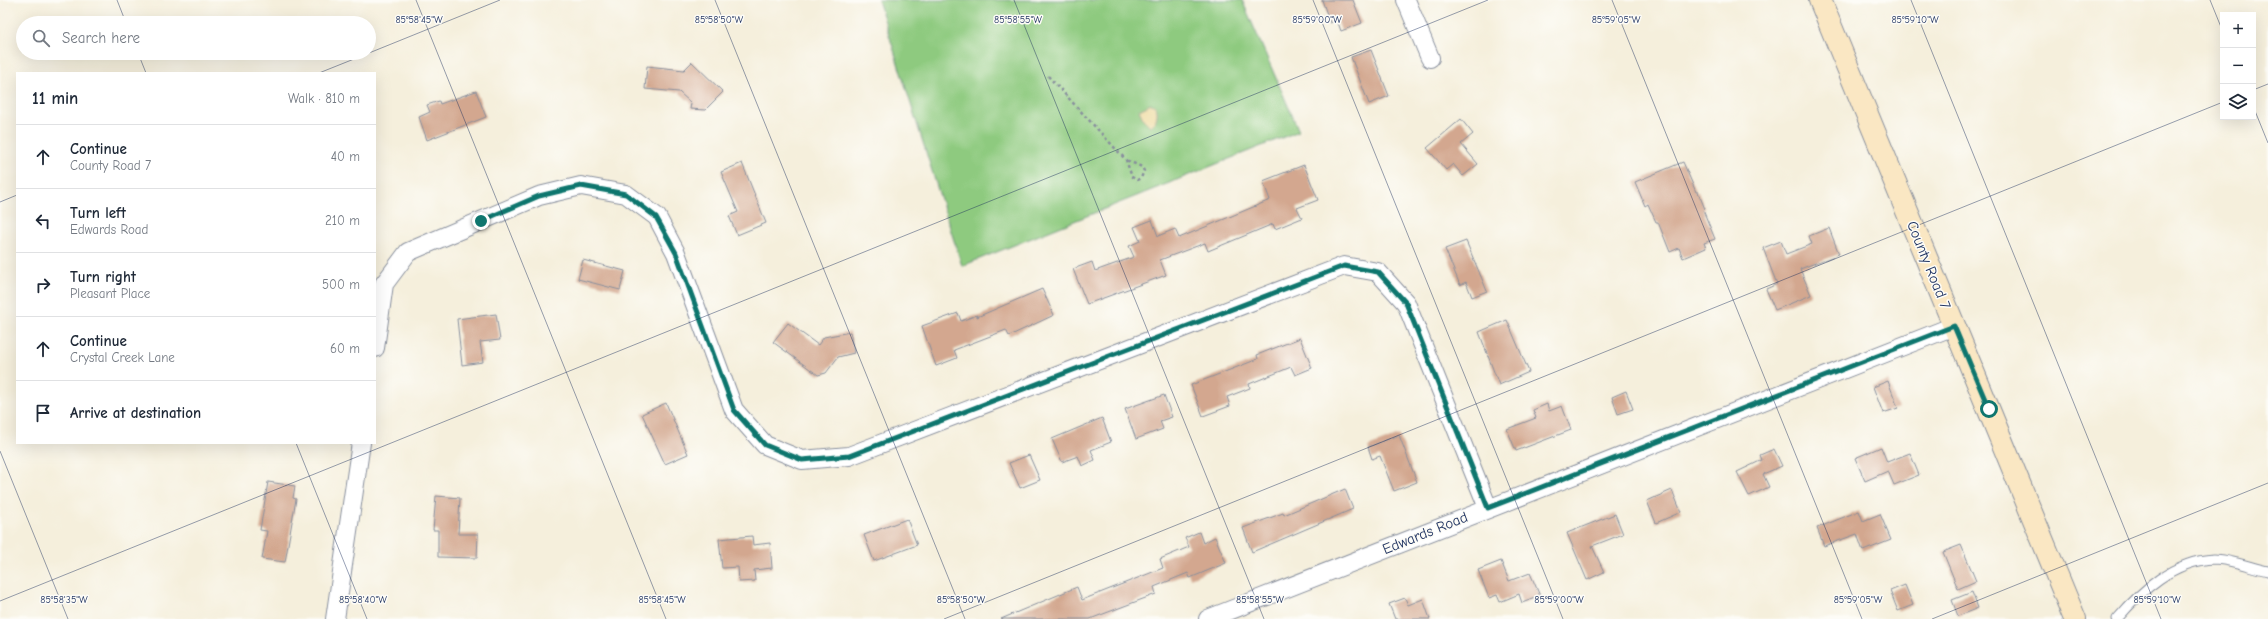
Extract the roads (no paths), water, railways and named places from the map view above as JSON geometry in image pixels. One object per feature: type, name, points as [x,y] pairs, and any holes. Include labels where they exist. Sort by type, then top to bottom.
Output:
[{"type":"street","points":[[1406,0],[1430,58]]},
{"type":"street","name":"County Road 7","points":[[1820,0],[2075,619]]},
{"type":"street","points":[[376,341],[384,284],[408,252],[539,196],[581,186],[626,194],[656,217],[676,253],[734,410],[765,445],[802,460],[849,456],[1344,266],[1378,272],[1406,303],[1488,508]]},
{"type":"street","name":"Edwards Road","points":[[1208,619],[1954,326]]},
{"type":"street","points":[[335,619],[361,444]]},
{"type":"lane","points":[[2117,619],[2154,581],[2184,565],[2215,559],[2268,572]]}]
